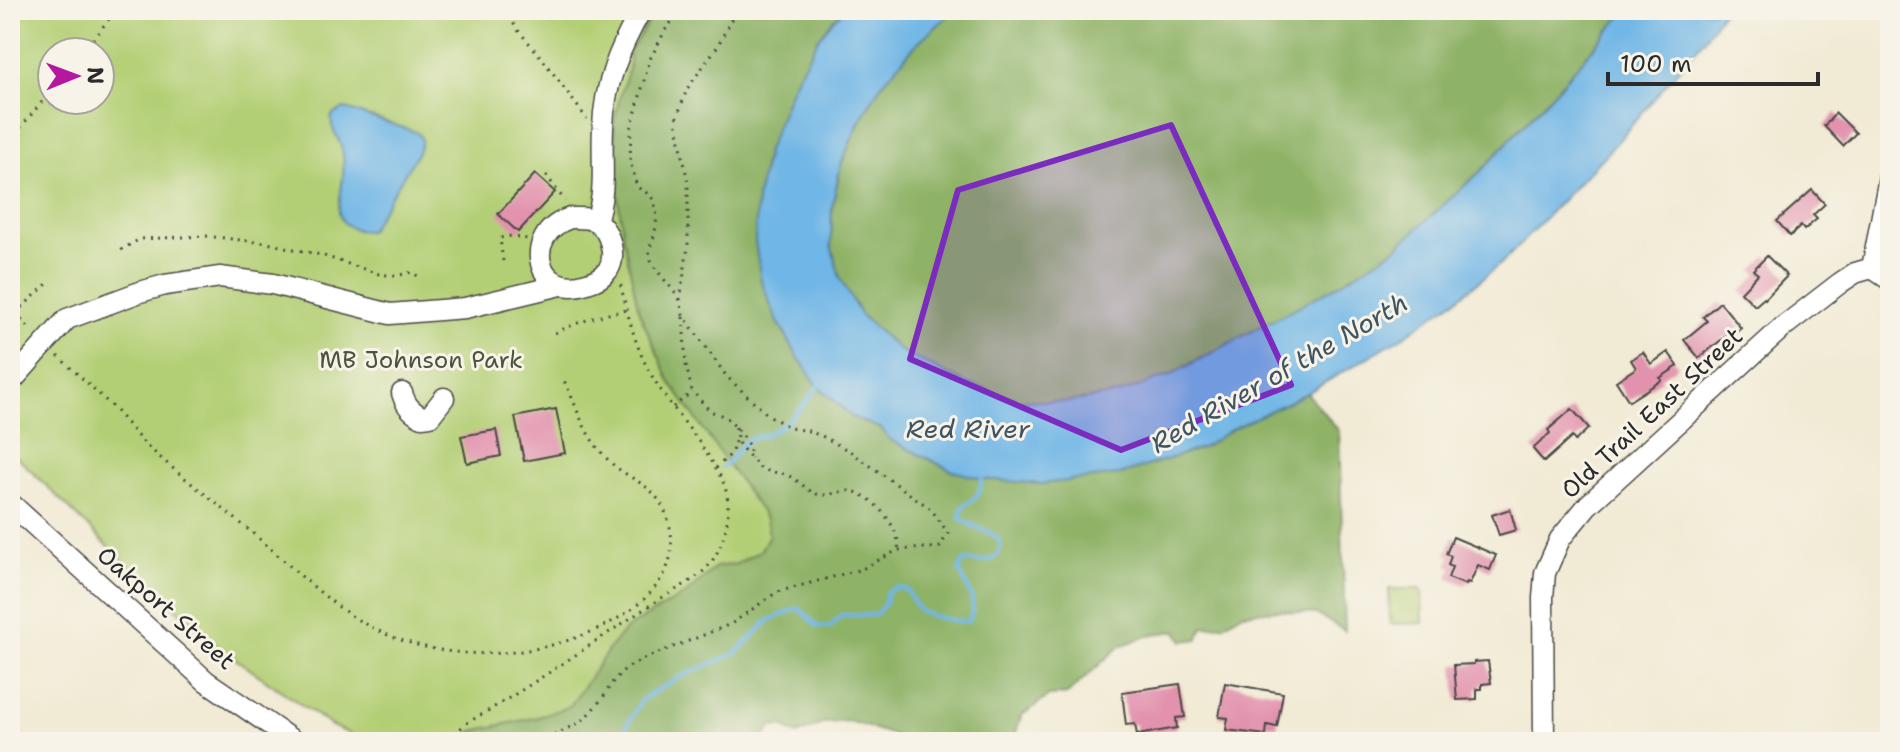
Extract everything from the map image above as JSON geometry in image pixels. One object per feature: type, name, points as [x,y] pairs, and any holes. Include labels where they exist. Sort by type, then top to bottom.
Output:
[{"type":"street","points":[[596,221],[604,188],[603,127],[608,85],[623,42],[641,10]]},
{"type":"street","points":[[1890,172],[1872,268],[1890,280]]},
{"type":"street","points":[[10,383],[67,319],[165,285],[220,277],[273,284],[390,314],[465,308],[561,285],[592,282],[608,269],[612,259],[608,237],[596,221],[570,218],[560,221],[544,237],[541,260],[544,271],[551,280],[561,285]]},
{"type":"street","name":"Old Trail East Street","points":[[1544,742],[1543,598],[1545,573],[1560,539],[1588,505],[1783,327],[1855,273],[1872,268]]},
{"type":"street","points":[[402,393],[406,405],[422,417],[430,416],[444,398]]},
{"type":"street","name":"Oakport Street","points":[[10,503],[206,681],[295,742]]},
{"type":"path","points":[[96,36],[116,10]]},
{"type":"path","points":[[505,10],[587,119]]},
{"type":"path","points":[[680,300],[650,259],[649,249],[656,223],[655,205],[650,196],[637,187],[630,161],[631,129],[650,59],[666,29],[681,10]]},
{"type":"path","points":[[736,10],[717,47],[687,89],[676,120],[688,183],[688,247],[680,300],[686,365],[692,391],[710,411],[726,417],[742,434],[756,466],[782,472],[821,495],[854,491],[880,508],[900,543],[898,550]]},
{"type":"path","points":[[10,140],[36,109]]},
{"type":"path","points":[[546,175],[567,204]]},
{"type":"path","points":[[511,236],[514,228]]},
{"type":"path","points":[[121,250],[140,239],[206,236],[267,243],[321,255],[379,274],[396,276],[412,272],[419,277]]},
{"type":"path","points":[[503,261],[500,238],[527,238],[542,244]]},
{"type":"path","points":[[453,742],[455,734],[465,724],[703,572],[710,565],[724,533],[729,505],[724,485],[716,468],[650,372],[640,350],[612,259]]},
{"type":"path","points":[[16,313],[47,284]]},
{"type":"path","points":[[10,308],[94,389],[141,440],[343,610],[374,628],[435,650],[482,654],[520,652],[572,639],[610,622],[635,606],[661,581],[672,545],[667,515],[651,490],[622,472],[597,446],[577,413],[572,394],[562,377]]},
{"type":"path","points":[[555,333],[588,318],[627,310]]},
{"type":"path","points":[[531,742],[555,735],[582,721],[614,680],[641,660],[731,624],[777,592],[862,569],[898,550],[940,547],[948,533],[931,509],[851,452],[824,437],[790,428],[767,414],[727,377],[683,315]]},
{"type":"path","points":[[673,407],[692,391]]},
{"type":"path","points":[[716,468],[731,454],[736,427]]},
{"type":"path","points":[[736,436],[743,452],[752,458]]},
{"type":"highlighted area","points":[[1171,125],[1291,385],[1121,450],[910,359],[958,190]]},
{"type":"green space","name":"MB Johnson Park","points":[[10,10],[845,10],[834,19],[882,429],[608,742],[368,742],[332,726],[221,649],[120,558],[10,450]]},
{"type":"green space","points":[[656,10],[845,10],[818,39],[793,84],[767,151],[757,198],[776,318],[818,386],[852,417],[882,429],[890,440],[953,471],[1095,477],[1120,475],[1204,447],[1232,429],[1307,393],[1339,431],[1345,631],[1316,614],[1277,610],[1243,613],[1224,625],[1203,627],[1198,639],[1183,641],[1177,631],[1153,634],[1120,646],[1067,694],[1049,696],[1021,716],[1013,742],[916,742],[849,721],[824,723],[797,735],[782,726],[771,727],[762,742],[460,742],[473,731],[538,717],[570,706],[627,628],[687,593],[716,567],[736,564],[760,551],[769,535],[766,519],[670,382],[639,312],[623,237],[616,181],[614,123],[629,68],[629,52]]},
{"type":"green space","points":[[955,10],[1627,10],[1482,170],[1396,248],[1333,288],[1170,375],[1119,394],[1067,402],[1018,400],[961,381],[899,350],[860,314],[840,279],[831,245],[832,207],[841,164],[860,120],[881,85],[917,43]]},
{"type":"green space","points":[[1389,589],[1422,589],[1423,623],[1390,624]]},
{"type":"water","name":"Red River","points":[[845,10],[955,10],[917,43],[881,85],[860,120],[841,164],[832,207],[831,245],[840,278],[860,314],[899,350],[961,381],[1018,400],[1067,402],[1119,394],[1170,375],[1333,288],[1396,248],[1482,170],[1627,10],[1724,10],[1703,41],[1619,140],[1505,260],[1407,334],[1307,393],[1232,429],[1204,447],[1120,475],[1041,484],[982,479],[953,471],[890,440],[882,429],[852,417],[818,386],[776,318],[761,280],[755,242],[757,198],[767,151],[793,84],[818,39]]},
{"type":"water","points":[[343,109],[416,132],[421,139],[417,154],[369,231],[350,227],[343,222],[339,213],[344,162],[331,119],[332,115]]},
{"type":"building","points":[[1836,113],[1856,133],[1843,146],[1824,126]]},
{"type":"building","points":[[535,174],[555,192],[518,232],[498,214]]},
{"type":"building","points":[[1812,190],[1825,204],[1813,215],[1817,219],[1804,230],[1801,226],[1790,236],[1777,221]]},
{"type":"building","points":[[1767,256],[1787,276],[1755,306],[1741,292],[1758,274],[1753,270]]},
{"type":"building","points":[[1720,302],[1741,328],[1699,358],[1684,340],[1707,321],[1703,317]]},
{"type":"building","points":[[1643,352],[1651,364],[1668,352],[1678,366],[1629,401],[1616,381],[1636,368],[1631,360]]},
{"type":"building","points":[[556,409],[565,453],[524,461],[515,417]]},
{"type":"building","points":[[1572,409],[1589,428],[1575,441],[1572,437],[1544,462],[1533,449],[1550,433],[1548,430]]},
{"type":"building","points":[[496,430],[501,456],[467,463],[461,436]]},
{"type":"building","points":[[1510,509],[1516,530],[1499,535],[1492,515]]},
{"type":"building","points":[[1453,537],[1496,555],[1490,570],[1478,565],[1470,583],[1466,585],[1448,578],[1452,567],[1448,565],[1451,556],[1446,554]]},
{"type":"building","points":[[1488,661],[1491,683],[1482,684],[1482,689],[1477,689],[1477,699],[1457,700],[1454,665]]},
{"type":"building","points":[[1225,683],[1283,693],[1277,727],[1267,725],[1266,735],[1226,730],[1228,718],[1219,717]]},
{"type":"building","points":[[1180,684],[1185,717],[1176,718],[1177,728],[1137,735],[1135,724],[1126,725],[1122,692]]},
{"type":"waterway","points":[[722,467],[747,441],[765,435],[789,419],[820,384]]},
{"type":"waterway","points":[[608,742],[624,730],[641,700],[680,677],[736,653],[769,620],[799,608],[817,626],[830,627],[842,615],[875,615],[885,604],[886,593],[897,587],[907,590],[923,612],[968,621],[972,602],[959,571],[963,562],[994,558],[1001,545],[993,535],[960,517],[963,506],[979,492],[982,478]]},
{"type":"water label","name":"Red River of the North","points":[[1279,373]]}]
